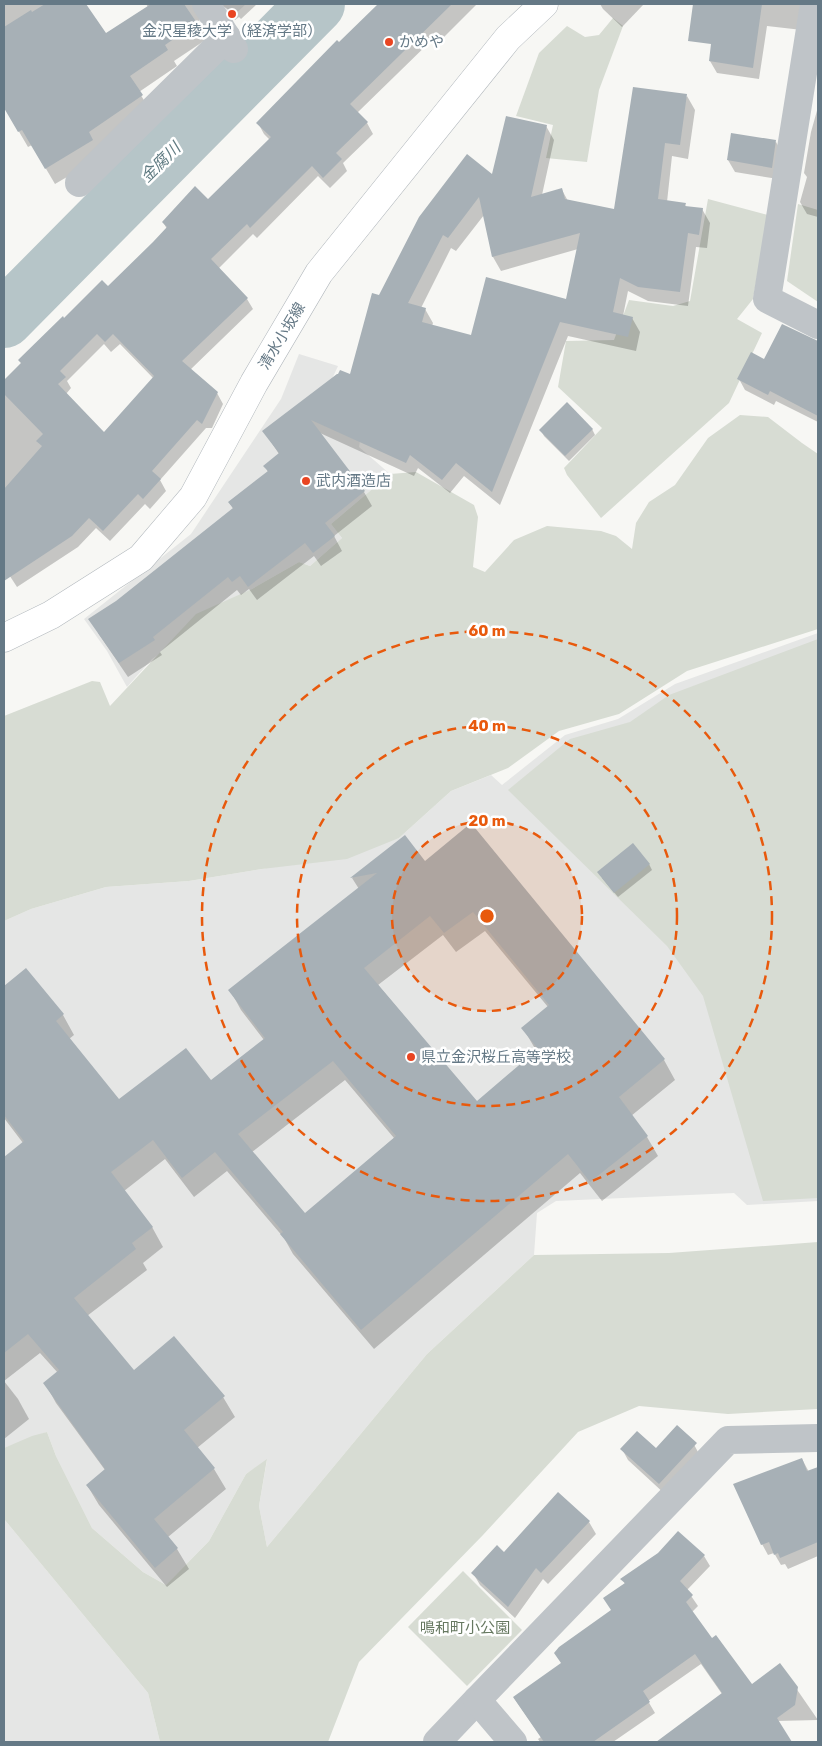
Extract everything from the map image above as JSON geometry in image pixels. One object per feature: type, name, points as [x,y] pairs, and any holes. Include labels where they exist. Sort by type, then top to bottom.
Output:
[{"type":"main road","name":"清水小坂線","points":[[4,638],[51,616],[141,558],[193,497],[254,383],[320,273],[508,38],[544,4]]},
{"type":"street","points":[[79,183],[230,43],[206,4]]},
{"type":"street","points":[[814,4],[767,299],[818,326]]},
{"type":"street","points":[[437,1742],[728,1440],[818,1438]]},
{"type":"street","points":[[477,1700],[513,1742]]},
{"type":"shaded area","name":"金沢星稜大学（経済学部）","points":[[222,4],[246,4],[231,18]]},
{"type":"shaded area","points":[[299,354],[338,366],[326,392],[361,434],[359,447],[390,474],[331,524],[342,538],[310,566],[299,562],[252,589],[152,659],[127,687],[107,651],[84,619],[191,534],[281,399]]},
{"type":"shaded area","name":"県立金沢桜丘高等学校","points":[[818,633],[818,1201],[747,1205],[734,1193],[556,1201],[537,1213],[534,1255],[427,1354],[267,1547],[259,1506],[267,1460],[246,1474],[209,1541],[166,1585],[143,1572],[92,1528],[56,1456],[47,1432],[4,1448],[4,921],[31,909],[106,887],[189,881],[262,869],[399,838],[451,791],[491,775],[502,785],[565,735],[618,719],[675,684]]},
{"type":"shaded area","points":[[4,1519],[148,1693],[160,1742],[4,1742]]},
{"type":"green space","points":[[613,18],[623,26],[599,90],[587,162],[546,158],[553,125],[516,116],[539,53],[567,26],[585,37],[599,35]]},
{"type":"green space","points":[[708,199],[768,215],[753,299],[737,319],[762,333],[729,403],[601,518],[567,475],[564,468],[602,428],[558,387],[566,341],[614,340],[629,300],[673,306],[690,301]]},
{"type":"green space","points":[[798,204],[818,210],[818,302],[787,281]]},
{"type":"green space","points":[[740,415],[768,417],[818,454],[818,629],[687,671],[619,714],[559,731],[508,768],[451,791],[399,838],[347,859],[262,869],[189,881],[106,887],[31,909],[4,921],[4,716],[92,681],[100,682],[110,706],[196,614],[252,589],[299,562],[310,566],[342,538],[331,524],[390,474],[416,472],[474,505],[478,517],[473,567],[485,572],[514,540],[547,526],[601,531],[616,536],[632,549],[636,523],[649,502],[675,485],[708,438]]},
{"type":"green space","points":[[818,639],[818,1198],[763,1201],[703,996],[667,946],[508,790],[570,739],[630,722],[669,695]]},
{"type":"green space","points":[[818,1242],[818,1409],[728,1414],[639,1406],[578,1432],[483,1535],[359,1662],[328,1742],[160,1742],[148,1693],[4,1519],[4,1448],[47,1432],[56,1456],[92,1528],[143,1572],[166,1585],[209,1541],[246,1474],[267,1459],[259,1506],[267,1547],[427,1354],[534,1255],[669,1253]]},
{"type":"green space","name":"鳴和町小公園","points":[[463,1571],[522,1630],[467,1686],[408,1627]]},
{"type":"building","points":[[45,4],[86,4],[106,33],[151,4],[184,4],[197,23],[165,45],[168,50],[130,76],[143,95],[89,132],[93,140],[45,169],[22,130],[18,132],[4,108],[4,27],[31,10],[32,12]]},
{"type":"building","points":[[378,4],[452,4],[350,104],[368,122],[336,153],[342,159],[323,178],[312,166],[250,228],[247,224],[211,259],[248,298],[182,361],[218,392],[202,424],[197,420],[152,471],[161,479],[143,499],[138,494],[103,531],[89,518],[72,536],[4,581],[4,489],[42,446],[36,441],[43,434],[4,394],[4,380],[21,363],[18,360],[63,316],[64,318],[102,280],[108,286],[153,242],[167,227],[162,222],[195,186],[208,199],[271,137],[256,123],[337,40],[339,42]],"holes":[[[97,334],[105,342],[113,334],[154,376],[104,432],[58,384],[66,377],[60,371]]]},
{"type":"building","points":[[693,4],[762,4],[753,68],[709,61],[711,44],[688,41]]},
{"type":"building","points":[[633,87],[687,94],[680,145],[665,143],[658,199],[686,203],[685,206],[703,208],[699,235],[688,233],[680,292],[638,287],[620,278],[613,312],[633,317],[628,337],[560,322],[492,492],[456,463],[442,480],[410,455],[406,463],[311,420],[365,491],[325,523],[335,536],[313,553],[305,543],[248,587],[240,576],[232,582],[228,577],[153,637],[155,640],[119,663],[88,619],[116,601],[233,508],[228,502],[268,471],[263,466],[279,453],[262,431],[338,374],[340,370],[350,374],[372,293],[379,295],[419,217],[467,154],[492,174],[506,116],[547,125],[531,197],[562,188],[565,199],[614,209]],"holes":[[[479,197],[492,257],[580,233],[566,299],[486,277],[471,335],[422,322],[426,308],[408,303],[443,235],[448,238]]]},
{"type":"building","points":[[731,133],[776,140],[772,168],[727,160]]},
{"type":"building","points":[[782,324],[818,341],[818,416],[770,391],[768,395],[737,379],[751,352],[764,359]]},
{"type":"building","points":[[567,402],[593,429],[565,456],[539,430]]},
{"type":"building","points":[[471,823],[665,1059],[619,1097],[648,1136],[590,1182],[568,1154],[361,1330],[280,1234],[283,1232],[215,1152],[182,1178],[153,1140],[111,1172],[153,1227],[132,1243],[136,1249],[74,1298],[134,1370],[174,1336],[225,1396],[184,1430],[215,1468],[154,1519],[178,1548],[155,1568],[86,1485],[105,1469],[43,1383],[59,1370],[28,1334],[4,1353],[4,1157],[24,1141],[4,1115],[4,986],[26,968],[64,1014],[56,1021],[119,1099],[186,1048],[211,1080],[265,1038],[228,990],[377,873],[350,878],[405,835],[425,861]],"holes":[[[473,912],[549,1005],[521,1028],[538,1049],[477,1101],[364,968],[430,916],[444,933]],[[333,1061],[396,1136],[305,1213],[238,1134]]]},
{"type":"building","points":[[633,843],[650,864],[614,893],[597,872]]},
{"type":"building","points":[[677,1425],[697,1443],[659,1484],[620,1449],[637,1431],[656,1448]]},
{"type":"building","points":[[802,1458],[807,1471],[818,1467],[818,1542],[780,1558],[778,1553],[774,1555],[769,1542],[761,1545],[733,1484]]},
{"type":"building","points":[[558,1492],[590,1521],[541,1573],[536,1568],[508,1607],[471,1573],[497,1545],[504,1552]]},
{"type":"building","points":[[678,1531],[705,1555],[680,1581],[693,1595],[686,1602],[712,1638],[716,1635],[752,1684],[780,1663],[798,1687],[795,1705],[777,1718],[792,1742],[656,1742],[722,1693],[695,1654],[643,1691],[650,1702],[593,1742],[544,1742],[513,1697],[561,1663],[554,1653],[559,1647],[611,1610],[603,1598],[625,1583],[620,1579],[658,1553]]},
{"type":"waterway","name":"金腐川","points":[[4,319],[316,4]]},
{"type":"place","name":"金沢星稜大学（経済学部）","points":[[232,14]]},
{"type":"place","name":"かめや","points":[[389,42]]},
{"type":"place","name":"武内酒造店","points":[[306,481]]},
{"type":"place","name":"県立金沢桜丘高等学校","points":[[411,1057]]}]
